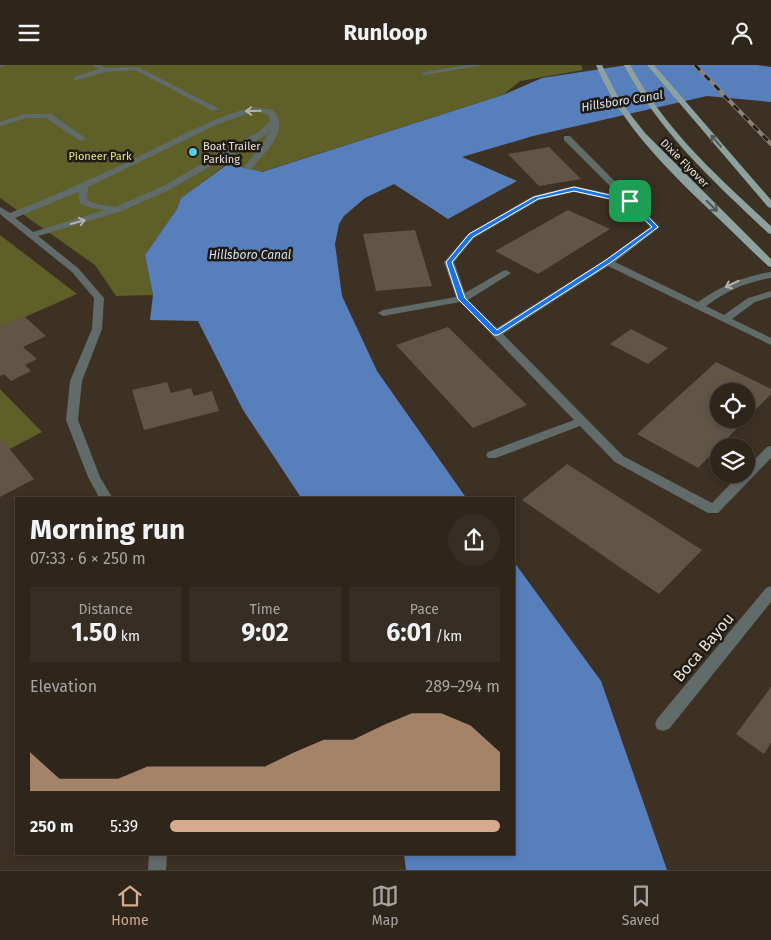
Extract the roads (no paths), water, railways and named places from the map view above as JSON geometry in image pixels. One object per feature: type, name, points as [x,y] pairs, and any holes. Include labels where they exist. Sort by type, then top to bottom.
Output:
[{"type":"main road","name":"Dixie Flyover","points":[[600,65],[610,89],[631,120],[653,147],[771,264]]},
{"type":"main road","name":"Dixie Flyover","points":[[627,65],[646,100],[659,118],[703,165],[771,231]]},
{"type":"main road","points":[[650,65],[771,205]]},
{"type":"street","points":[[94,65],[104,69]]},
{"type":"street","points":[[424,73],[481,65]]},
{"type":"street","points":[[77,79],[104,69],[136,69],[216,109]]},
{"type":"street","points":[[4,213],[84,187],[213,123],[241,112],[254,109],[270,112],[275,120],[275,129],[272,137],[247,168]]},
{"type":"street","points":[[0,124],[27,116],[48,116],[82,139]]},
{"type":"street","points":[[31,235],[119,209],[166,188],[255,138],[263,133],[275,120]]},
{"type":"street","points":[[496,333],[608,261],[655,227],[567,138]]},
{"type":"street","points":[[84,187],[82,193],[83,201],[94,206],[119,209]]},
{"type":"street","points":[[630,201],[574,189],[536,198],[479,231],[471,236],[449,262],[462,299],[619,459],[713,510],[771,450]]},
{"type":"street","points":[[4,213],[75,270],[99,298],[97,329],[76,381],[72,420],[94,477],[106,497]]},
{"type":"street","points":[[608,261],[771,343]]},
{"type":"street","points":[[383,313],[462,299],[506,273]]},
{"type":"street","points":[[699,306],[727,286],[738,281],[771,275]]},
{"type":"street","points":[[725,319],[746,302],[771,294]]},
{"type":"street","points":[[492,455],[582,421]]},
{"type":"street","name":"Boca Bayou","points":[[663,724],[771,593]]},
{"type":"street","points":[[157,870],[158,855]]},
{"type":"water","name":"Hillsboro Canal","points":[[627,65],[757,65],[771,67],[771,102],[707,96],[533,136],[462,157],[517,181],[448,219],[394,184],[365,198],[344,216],[339,224],[335,244],[342,296],[377,371],[466,497],[301,497],[243,410],[198,321],[150,320],[153,295],[145,255],[177,209],[181,198],[228,164],[262,172],[503,95],[542,78]]},
{"type":"water","points":[[515,563],[601,681],[667,870],[406,870],[404,855],[515,855]]},
{"type":"railway","points":[[695,65],[771,144]]},
{"type":"place","name":"Boat Trailer Parking","points":[[193,152]]},
{"type":"park label","name":"Pioneer Park","points":[[100,156]]}]
